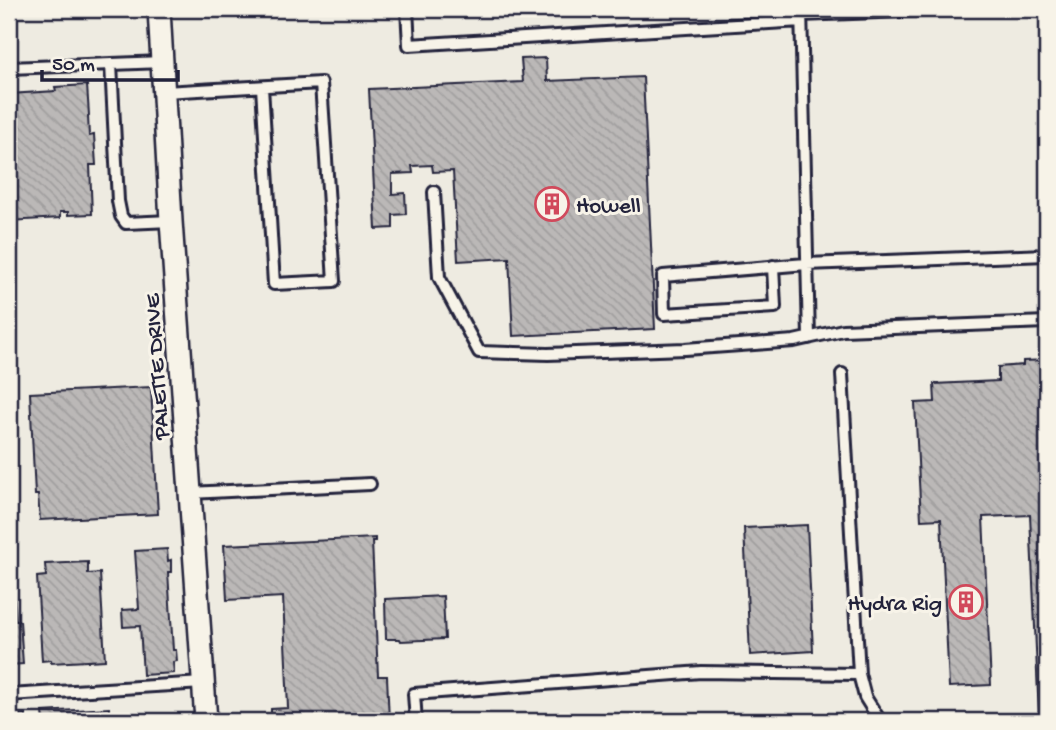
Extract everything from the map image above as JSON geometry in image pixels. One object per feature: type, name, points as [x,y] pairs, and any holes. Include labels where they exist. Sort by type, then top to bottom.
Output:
[{"type":"street","name":"PALETTE DRIVE","points":[[159,9],[206,721]]},
{"type":"lane","points":[[407,9],[410,45],[801,15],[956,9]]},
{"type":"lane","points":[[801,15],[808,338]]},
{"type":"lane","points":[[9,68],[163,62]]},
{"type":"lane","points":[[111,64],[121,216],[126,223],[172,221]]},
{"type":"lane","points":[[164,92],[321,83],[334,281],[274,284],[262,87]]},
{"type":"lane","points":[[434,192],[439,277],[479,352],[548,354],[685,349],[794,341],[843,330],[1047,322]]},
{"type":"lane","points":[[773,266],[775,307],[664,314],[663,276],[773,266],[806,264],[1047,255]]},
{"type":"lane","points":[[842,374],[859,674],[865,697],[880,721]]},
{"type":"lane","points":[[190,492],[370,484]]},
{"type":"lane","points":[[415,721],[414,694],[701,672],[859,674]]},
{"type":"lane","points":[[9,695],[203,683]]},
{"type":"building","name":"Howell","points":[[546,58],[547,81],[643,77],[655,329],[513,336],[509,258],[458,261],[453,171],[433,172],[432,165],[412,166],[413,173],[392,174],[392,194],[405,193],[406,214],[393,215],[393,228],[376,229],[369,89],[523,82],[521,59]]},
{"type":"building","points":[[87,85],[89,136],[94,135],[96,165],[90,165],[92,214],[68,215],[68,212],[60,212],[60,218],[9,221],[9,94],[56,91],[55,87]]},
{"type":"building","name":"Hydra Rig","points":[[1047,360],[1047,716],[1039,717],[1030,515],[983,517],[991,685],[949,687],[941,519],[921,520],[915,403],[935,402],[934,384],[998,381],[998,367],[1023,365],[1023,361]]},
{"type":"building","points":[[151,387],[158,514],[40,520],[38,495],[35,495],[30,393]]},
{"type":"building","points":[[807,525],[813,651],[750,655],[744,528]]},
{"type":"building","points":[[9,537],[16,621],[20,621],[23,664],[9,665]]},
{"type":"building","points":[[375,538],[375,541],[372,541],[378,676],[387,676],[389,721],[271,721],[271,709],[288,708],[283,597],[227,600],[224,545]]},
{"type":"building","points":[[167,549],[168,561],[171,560],[171,572],[168,572],[173,650],[176,650],[177,661],[173,662],[174,673],[143,675],[140,626],[123,627],[122,610],[139,609],[135,551]]},
{"type":"building","points":[[88,562],[88,574],[100,573],[105,660],[51,663],[51,660],[42,661],[37,577],[46,576],[45,564]]},
{"type":"building","points":[[443,596],[445,639],[386,639],[385,599]]},
{"type":"building","points":[[109,708],[109,721],[44,721],[43,712]]},
{"type":"building","points":[[26,714],[26,721],[9,721],[9,715]]},
{"type":"building","points":[[753,718],[753,721],[682,721]]},
{"type":"place","name":"Howell","points":[[552,204]]},
{"type":"place","name":"Hydra Rig","points":[[966,602]]}]
